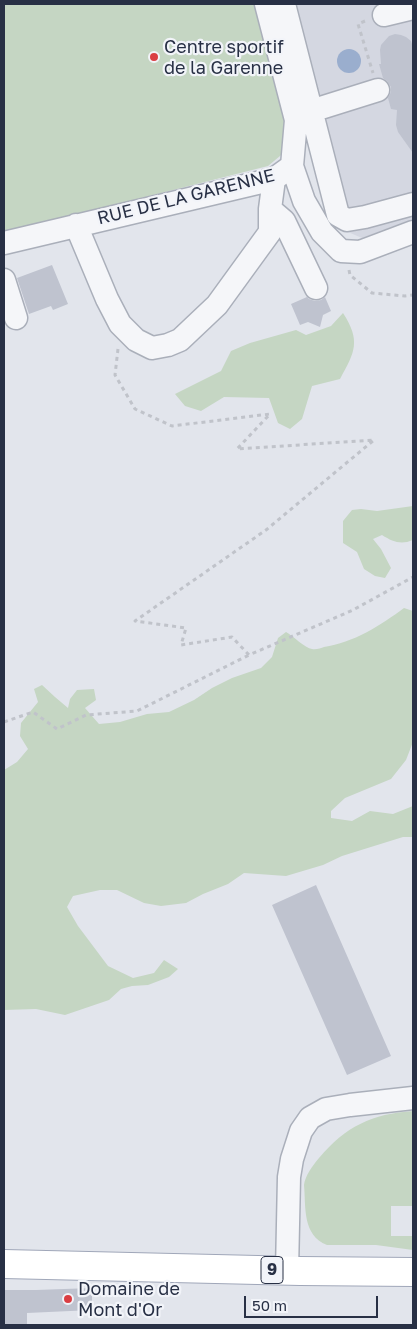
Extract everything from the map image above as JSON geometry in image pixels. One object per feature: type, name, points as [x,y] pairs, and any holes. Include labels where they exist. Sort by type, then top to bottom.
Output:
[{"type":"main road","name":"9","points":[[4,1264],[413,1272]]},
{"type":"street","name":"RUE DE LA GARENNE","points":[[4,243],[274,179],[292,166],[296,120],[266,4]]},
{"type":"street","points":[[284,4],[338,215],[346,220],[413,204]]},
{"type":"street","points":[[384,15],[413,8]]},
{"type":"street","points":[[311,111],[378,90]]},
{"type":"street","points":[[292,166],[304,201],[322,232],[341,252],[360,252],[413,232]]},
{"type":"street","points":[[76,225],[107,299],[120,324],[136,340],[152,348],[168,345],[180,340],[216,305],[270,232],[270,209],[274,179]]},
{"type":"street","points":[[270,209],[284,221],[316,288]]},
{"type":"street","points":[[4,280],[16,318]]},
{"type":"street","points":[[287,1271],[289,1177],[292,1159],[301,1131],[310,1118],[326,1109],[413,1098]]},
{"type":"path","points":[[378,90],[358,24],[384,15]]},
{"type":"path","points":[[344,252],[350,275],[372,293],[413,295]]},
{"type":"path","points":[[120,324],[115,375],[135,409],[172,426],[270,414],[237,450],[374,440],[266,530],[136,620],[186,628],[180,645],[232,637],[249,655]]},
{"type":"path","points":[[4,722],[33,712],[57,729],[86,715],[137,711],[249,655],[353,610],[413,577]]},
{"type":"shaded area","points":[[276,4],[413,4],[413,219],[362,238],[334,226]]},
{"type":"green space","points":[[4,4],[260,4],[292,122],[288,148],[268,166],[74,215],[4,235]]},
{"type":"green space","points":[[343,313],[349,323],[354,339],[354,346],[349,361],[340,379],[312,386],[302,419],[290,429],[278,423],[269,398],[224,397],[201,411],[185,406],[175,394],[221,371],[231,351],[250,343],[296,330],[306,335],[331,326]]},
{"type":"green space","points":[[413,506],[413,540],[397,542],[382,535],[373,539],[381,549],[391,568],[385,578],[375,576],[364,569],[357,552],[343,543],[343,521],[352,510],[377,511]]},
{"type":"green space","points":[[404,608],[413,611],[413,742],[406,760],[391,779],[345,798],[331,811],[331,818],[352,821],[370,811],[393,814],[413,806],[413,837],[403,837],[286,876],[244,873],[228,884],[186,903],[161,906],[144,903],[117,890],[100,890],[73,896],[67,907],[78,926],[108,966],[133,978],[154,973],[164,960],[178,969],[169,977],[148,985],[121,989],[109,1000],[65,1015],[36,1009],[4,1010],[4,770],[17,762],[28,749],[20,736],[21,723],[38,702],[34,689],[42,685],[68,708],[70,699],[77,690],[94,689],[96,700],[85,708],[99,724],[120,722],[147,714],[169,712],[232,678],[261,668],[272,657],[278,638],[286,632],[309,648],[318,649],[346,642],[376,627]]},
{"type":"green space","points":[[413,1111],[413,1206],[391,1206],[391,1236],[413,1236],[413,1250],[376,1245],[327,1245],[319,1240],[309,1227],[305,1202],[304,1185],[314,1164],[339,1138],[361,1124],[385,1115]]},
{"type":"water","points":[[349,49],[358,52],[361,61],[358,70],[349,73],[340,70],[337,61],[340,52]]},
{"type":"building","points":[[395,34],[406,37],[411,41],[413,47],[413,153],[398,132],[396,125],[397,110],[391,109],[388,98],[391,87],[383,78],[379,64],[381,64],[381,45],[389,36]]},
{"type":"building","points":[[52,265],[68,304],[53,310],[51,306],[29,314],[17,278]]},
{"type":"building","points":[[307,297],[315,301],[325,297],[331,311],[323,315],[320,327],[308,322],[300,325],[291,304]]},
{"type":"building","points":[[316,885],[391,1056],[347,1075],[272,905]]},
{"type":"building","points":[[92,1288],[92,1310],[27,1313],[27,1324],[4,1324],[4,1290]]},
{"type":"place","name":"Centre sportif de la Garenne","points":[[154,57]]},
{"type":"place","name":"Domaine de Mont d'Or","points":[[68,1299]]}]
